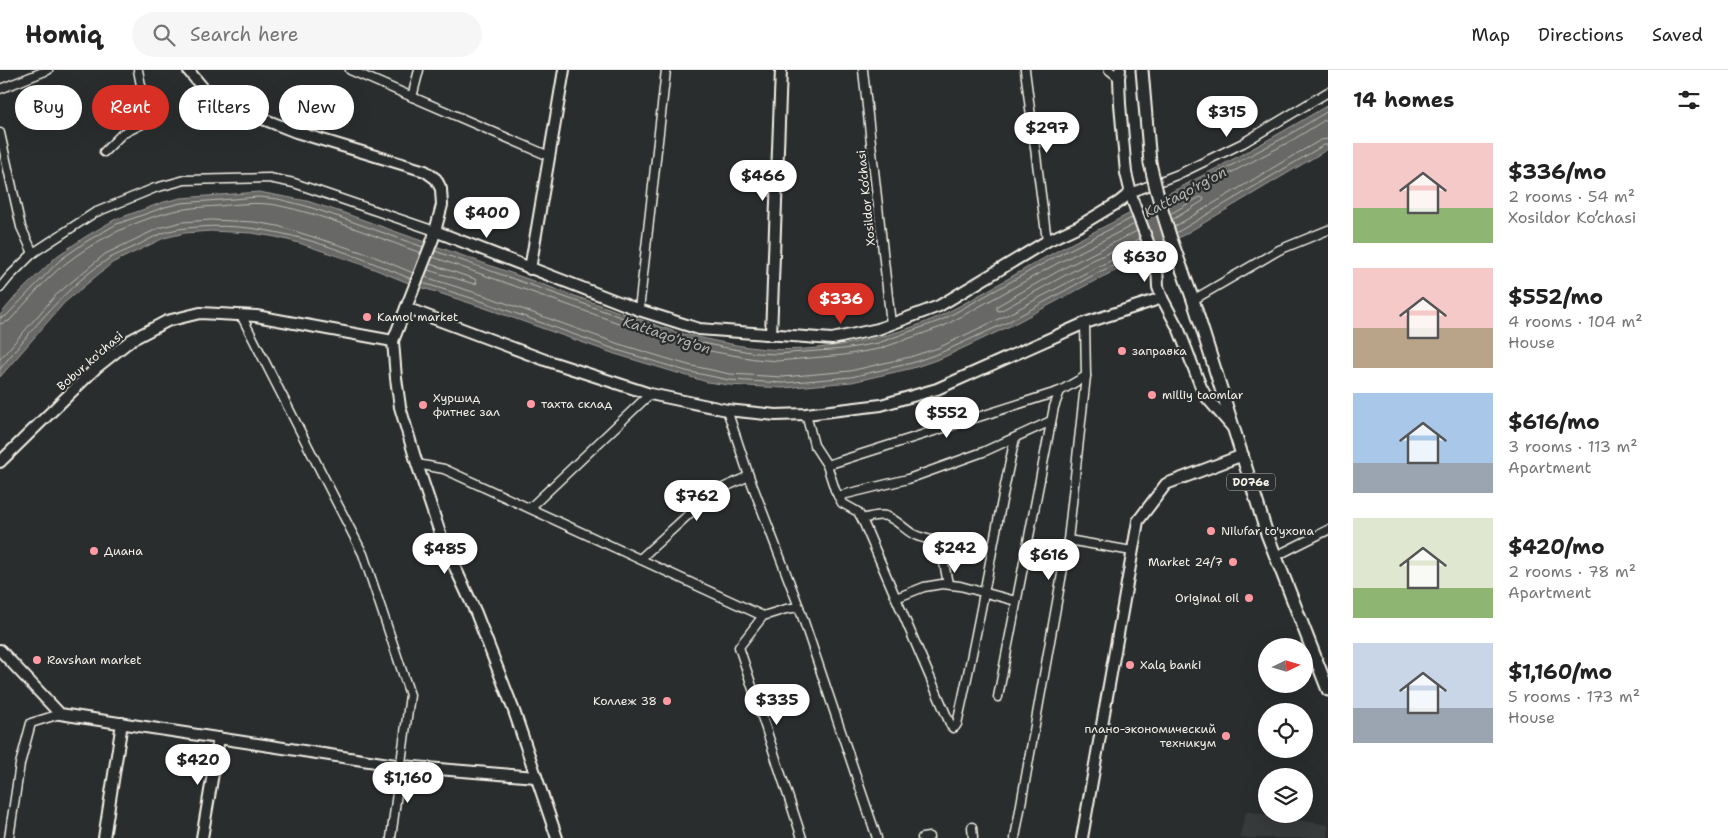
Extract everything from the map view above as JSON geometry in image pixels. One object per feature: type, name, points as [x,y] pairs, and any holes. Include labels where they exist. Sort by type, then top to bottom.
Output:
[{"type":"main road","name":"D076e","points":[[1142,70],[1150,162],[1166,227],[1193,300],[1268,534],[1328,690]]},
{"type":"street","points":[[0,89],[48,70]]},
{"type":"street","points":[[104,152],[122,134],[148,121],[138,70]]},
{"type":"street","points":[[188,70],[212,99],[296,132],[425,171],[436,179],[440,189],[442,205],[434,235],[393,341],[400,407],[442,539],[479,622],[514,711],[557,838]]},
{"type":"street","points":[[350,70],[549,156]]},
{"type":"street","points":[[412,97],[420,70]]},
{"type":"street","points":[[530,269],[564,70]]},
{"type":"street","points":[[639,310],[666,70]]},
{"type":"street","points":[[770,335],[781,70]]},
{"type":"street","name":"Xosildor Ko’chasi","points":[[863,70],[891,324]]},
{"type":"street","points":[[1025,70],[1047,241]]},
{"type":"street","points":[[1108,70],[1120,74],[1122,144],[1132,198],[1155,259],[1158,287],[1192,360],[1200,387],[1207,398],[1235,430]]},
{"type":"street","points":[[0,288],[8,277],[33,253],[94,214],[155,188],[185,180],[269,178],[294,183],[639,310],[699,329],[832,340],[878,329],[939,306],[1047,241],[1079,226],[1119,202],[1132,198],[1243,143],[1328,92]]},
{"type":"street","points":[[0,133],[21,227],[33,253]]},
{"type":"street","points":[[1193,300],[1279,250],[1328,230]]},
{"type":"street","points":[[406,308],[545,360],[650,394],[727,410],[776,415],[806,414],[881,405],[936,388],[1085,324],[1162,298]]},
{"type":"street","name":"Bobur ko'chasi","points":[[0,462],[97,367],[131,340],[166,321],[200,313],[256,316],[393,341]]},
{"type":"street","points":[[241,315],[363,554],[410,695],[391,838]]},
{"type":"street","points":[[1015,838],[1068,540],[1086,376],[1085,324]]},
{"type":"street","points":[[827,465],[1060,391],[1086,376]]},
{"type":"street","points":[[998,697],[1051,421],[1060,391]]},
{"type":"street","points":[[530,508],[650,394]]},
{"type":"street","points":[[727,410],[749,476],[799,608],[876,838]]},
{"type":"street","points":[[806,414],[814,445],[827,465],[838,496],[842,503],[858,512],[862,519],[953,728],[957,724],[968,677],[1015,438]]},
{"type":"street","points":[[838,496],[908,479],[983,452],[1051,421]]},
{"type":"street","points":[[1082,838],[1138,520],[1166,484],[1243,455]]},
{"type":"street","points":[[417,464],[444,469],[762,616]]},
{"type":"street","points":[[640,559],[712,493],[749,476]]},
{"type":"street","points":[[862,519],[882,515],[888,516],[915,535],[938,542],[941,547],[948,584]]},
{"type":"street","points":[[1276,556],[1328,530]]},
{"type":"street","points":[[1068,540],[1132,551]]},
{"type":"street","points":[[896,598],[924,587],[948,584],[1016,601]]},
{"type":"street","points":[[799,608],[786,609],[762,616],[739,647],[802,838]]},
{"type":"street","points":[[0,650],[60,714]]},
{"type":"street","points":[[9,838],[20,764],[31,723],[60,714],[402,766],[536,777]]},
{"type":"street","points":[[104,838],[122,723]]},
{"type":"street","points":[[202,838],[219,738]]},
{"type":"street","points":[[972,827],[973,838]]},
{"type":"street","points":[[922,838],[929,837]]},
{"type":"shaded area","points":[[1246,811],[1258,813],[1258,823],[1313,822],[1328,825],[1328,838],[1239,838]]},
{"type":"water","name":"Kattaqo'rg'on","points":[[1328,105],[1328,149],[1150,255],[1102,277],[1010,326],[942,358],[913,368],[852,382],[783,388],[707,382],[615,354],[411,284],[364,265],[299,243],[252,233],[210,231],[185,233],[164,238],[112,263],[64,303],[0,377],[0,315],[16,296],[57,256],[85,237],[114,220],[164,202],[181,198],[259,192],[307,201],[675,332],[757,348],[779,350],[827,347],[876,338],[922,324],[942,315],[1061,249],[1235,158]]},
{"type":"place","name":"Kamol market","points":[[367,317]]},
{"type":"place","name":"заправка","points":[[1122,351]]},
{"type":"place","name":"milliy taomlar","points":[[1152,395]]},
{"type":"place","name":"тахта склад","points":[[531,404]]},
{"type":"place","name":"Хуршид фитнес зал","points":[[423,405]]},
{"type":"place","name":"Nilufar to'yxona","points":[[1211,531]]},
{"type":"place","name":"Диана","points":[[94,551]]},
{"type":"place","name":"Market 24/7","points":[[1233,562]]},
{"type":"place","name":"Original oil","points":[[1249,598]]},
{"type":"place","name":"Ravshan market","points":[[37,660]]},
{"type":"place","name":"Xalq banki","points":[[1130,665]]},
{"type":"place","name":"Коллеж 38","points":[[667,701]]},
{"type":"place","name":"плано-экономический техникум","points":[[1226,736]]}]
